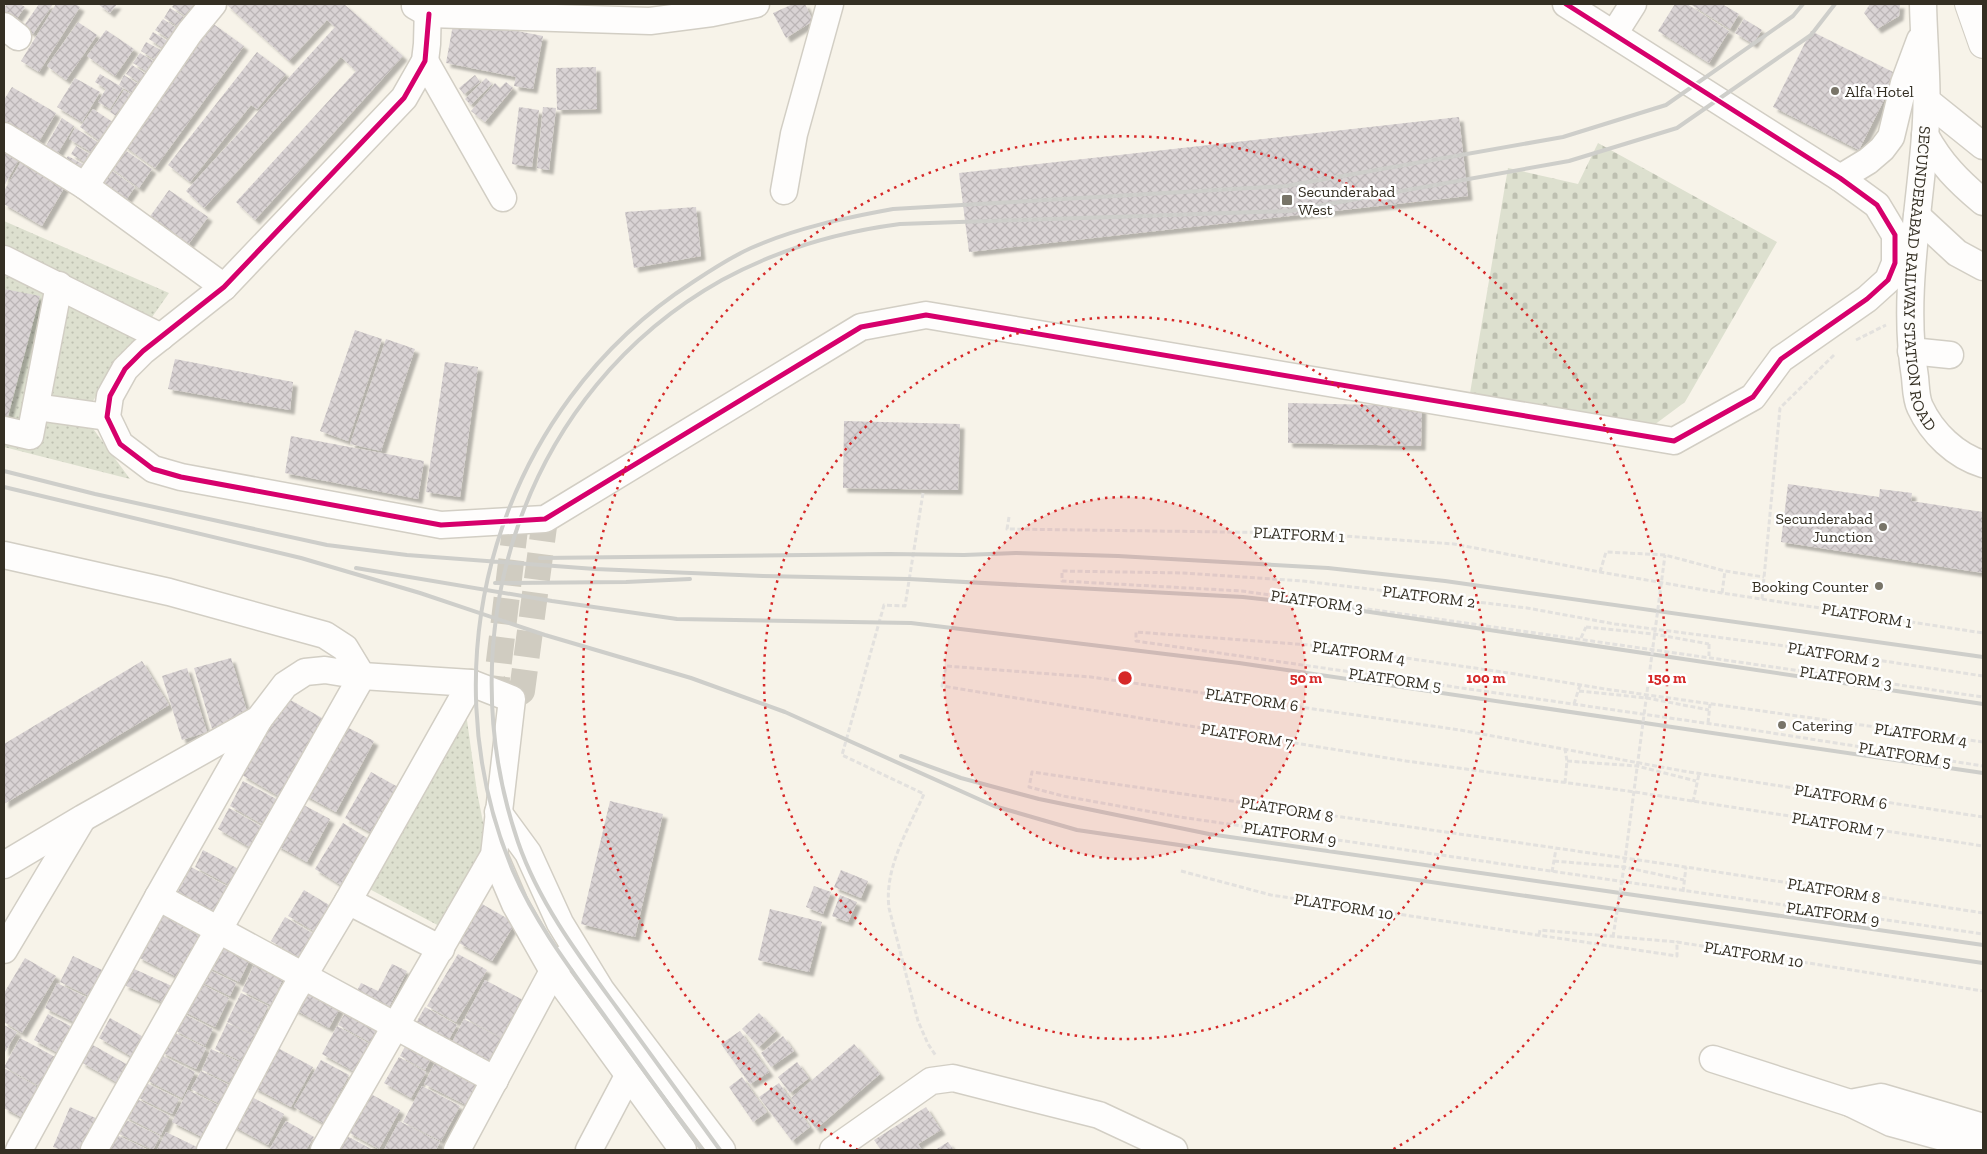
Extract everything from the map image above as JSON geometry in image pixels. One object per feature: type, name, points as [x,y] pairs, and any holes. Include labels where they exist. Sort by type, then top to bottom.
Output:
[{"type":"main road","points":[[1969,4],[1983,44]]},
{"type":"street","points":[[85,186],[190,32],[213,4]]},
{"type":"street","points":[[503,198],[425,61],[423,7],[650,21],[712,13],[756,4]]},
{"type":"street","points":[[784,191],[794,134],[830,4]]},
{"type":"street","points":[[425,61],[404,98],[224,287],[143,350],[125,369],[110,396],[107,417],[120,444],[153,469],[181,477],[442,525],[545,519],[860,327],[926,315],[1674,441],[1753,397],[1781,359],[1866,299],[1888,280],[1895,263],[1895,235],[1877,205],[1840,178],[1566,4]]},
{"type":"street","points":[[1614,34],[1633,4]]},
{"type":"street","name":"SECUNDERABAD RAILWAY STATION ROAD","points":[[1923,4],[1927,100],[1917,216],[1910,351],[1920,406],[1930,424],[1946,442],[1971,460],[1983,464]]},
{"type":"street","points":[[1840,178],[1868,161],[1882,149],[1891,137],[1904,83],[1924,30]]},
{"type":"street","points":[[1927,100],[1983,146]]},
{"type":"street","points":[[1925,135],[1945,166],[1956,179],[1983,202]]},
{"type":"street","points":[[4,136],[85,186],[224,287]]},
{"type":"street","points":[[1917,216],[1957,253],[1983,267]]},
{"type":"street","points":[[4,259],[161,337]]},
{"type":"street","points":[[4,430],[30,436],[59,285]]},
{"type":"street","points":[[1910,351],[1950,355]]},
{"type":"street","points":[[36,406],[107,417]]},
{"type":"street","points":[[4,555],[169,592],[324,635],[345,648],[362,676]]},
{"type":"street","points":[[19,1150],[158,897],[259,719],[285,685],[305,672],[325,670],[362,676],[471,683],[512,699],[494,856],[324,1150]]},
{"type":"street","points":[[94,1150],[362,676]]},
{"type":"street","points":[[210,1150],[303,976],[348,901],[471,683]]},
{"type":"street","points":[[4,865],[83,818],[259,719]]},
{"type":"street","points":[[498,812],[528,853],[560,923],[601,990],[711,1145]]},
{"type":"street","points":[[4,950],[83,818]]},
{"type":"street","points":[[494,856],[515,904],[553,970],[683,1150]]},
{"type":"street","points":[[158,897],[495,1080]]},
{"type":"street","points":[[348,901],[441,949]]},
{"type":"street","points":[[457,1150],[553,970],[574,946]]},
{"type":"street","points":[[1713,1059],[1850,1103],[1891,1123],[1983,1148]]},
{"type":"street","points":[[589,1150],[628,1076]]},
{"type":"street","points":[[833,1150],[931,1081],[953,1078],[1099,1115],[1174,1150]]},
{"type":"street","points":[[1850,1103],[1881,1097],[1983,1127]]},
{"type":"path","points":[[1852,342],[1911,312]]},
{"type":"path","points":[[1762,599],[1780,408],[1836,353]]},
{"type":"path","points":[[923,493],[905,606],[884,605],[842,755],[924,794],[894,862],[887,894],[918,1021],[928,1044],[953,1078]]},
{"type":"path","points":[[1600,572],[1606,552],[1665,555],[1725,571],[1764,577]]},
{"type":"path","points":[[1612,937],[1624,867],[1665,555]]},
{"type":"path","points":[[1722,593],[1725,571]]},
{"type":"path","points":[[1581,638],[1586,628],[1585,618]]},
{"type":"path","points":[[1586,628],[1654,634],[1708,644]]},
{"type":"path","points":[[1709,656],[1708,644],[1714,637]]},
{"type":"path","points":[[1574,704],[1580,685]]},
{"type":"path","points":[[1579,691],[1647,698],[1709,710]]},
{"type":"path","points":[[1708,723],[1710,704]]},
{"type":"path","points":[[1565,749],[1567,761],[1565,783]]},
{"type":"path","points":[[1567,761],[1637,766],[1696,781]]},
{"type":"path","points":[[1693,802],[1699,774]]},
{"type":"path","points":[[1552,872],[1556,849]]},
{"type":"path","points":[[1554,861],[1624,867],[1684,880]]},
{"type":"path","points":[[1683,892],[1686,867]]},
{"type":"path","points":[[1539,935],[1540,930],[1677,942]]},
{"type":"green space","points":[[1598,143],[1777,242],[1685,402],[1650,428],[1469,399],[1508,168],[1578,184]]},
{"type":"green space","points":[[4,221],[169,293],[83,415],[130,479],[4,447]]},
{"type":"green space","points":[[465,706],[477,792],[488,847],[443,928],[360,884]]},
{"type":"building","points":[[7,4],[20,4],[25,7],[13,24],[4,17],[4,8]]},
{"type":"building","points":[[39,4],[53,4],[33,34],[23,27]]},
{"type":"building","points":[[56,4],[75,4],[80,7],[39,72],[21,61]]},
{"type":"building","points":[[98,4],[117,4],[110,13]]},
{"type":"building","points":[[174,4],[193,4],[203,11],[195,22],[172,7]]},
{"type":"building","points":[[226,4],[344,4],[403,56],[255,220],[236,202],[356,71],[341,57],[204,208],[186,191],[335,27],[327,20],[289,61]]},
{"type":"building","points":[[793,4],[805,4],[813,21],[786,38],[773,13]]},
{"type":"building","points":[[1675,4],[1687,4],[1729,31],[1709,63],[1658,31]]},
{"type":"building","points":[[1690,4],[1722,4],[1739,14],[1730,29]]},
{"type":"building","points":[[1870,4],[1900,4],[1899,16],[1877,29],[1864,13]]},
{"type":"building","points":[[170,8],[190,21],[184,30],[164,18]]},
{"type":"building","points":[[163,19],[183,32],[175,43],[155,30]]},
{"type":"building","points":[[454,19],[543,36],[533,89],[514,86],[516,77],[446,63]]},
{"type":"building","points":[[1744,19],[1762,30],[1753,44],[1735,33]]},
{"type":"building","points":[[78,22],[97,35],[66,80],[47,66]]},
{"type":"building","points":[[212,23],[244,46],[155,168],[123,145]]},
{"type":"building","points":[[106,30],[134,49],[115,76],[87,56]]},
{"type":"building","name":"Alfa Hotel","points":[[1811,31],[1897,74],[1859,150],[1773,107]]},
{"type":"building","points":[[153,32],[172,44],[168,51],[149,39]]},
{"type":"building","points":[[146,42],[168,54],[162,64],[141,51]]},
{"type":"building","points":[[257,52],[286,74],[257,109],[251,105],[190,182],[168,165]]},
{"type":"building","points":[[140,53],[160,65],[153,75],[133,63]]},
{"type":"building","points":[[132,65],[152,78],[147,87],[126,74]]},
{"type":"building","points":[[596,67],[597,109],[557,110],[556,68]]},
{"type":"building","points":[[100,74],[123,88],[110,109],[98,102],[106,89],[95,82]]},
{"type":"building","points":[[124,75],[146,89],[140,98],[119,85]]},
{"type":"building","points":[[475,75],[480,82],[464,94],[459,88]]},
{"type":"building","points":[[75,78],[100,92],[82,122],[57,107]]},
{"type":"building","points":[[486,78],[492,84],[471,105],[465,99]]},
{"type":"building","points":[[506,82],[513,88],[485,122],[471,111],[495,83],[500,88]]},
{"type":"building","points":[[12,87],[56,113],[37,145],[4,125],[4,100]]},
{"type":"building","points":[[124,90],[138,99],[124,121],[110,112]]},
{"type":"building","points":[[519,107],[539,110],[532,167],[512,164]]},
{"type":"building","points":[[543,107],[556,108],[549,170],[537,168]]},
{"type":"building","points":[[93,109],[117,125],[104,144],[80,127]]},
{"type":"building","points":[[1459,117],[1468,196],[969,252],[959,173]]},
{"type":"building","points":[[62,118],[74,126],[55,158],[43,151]]},
{"type":"building","points":[[75,128],[104,146],[98,156],[69,139]]},
{"type":"building","points":[[4,141],[23,152],[4,186]]},
{"type":"building","points":[[76,146],[98,159],[93,167],[71,154]]},
{"type":"building","points":[[119,146],[152,169],[139,188],[106,164]]},
{"type":"building","points":[[68,156],[86,166],[78,178],[61,167]]},
{"type":"building","points":[[23,158],[67,183],[42,226],[4,204],[4,191]]},
{"type":"building","points":[[104,165],[135,187],[122,206],[91,184]]},
{"type":"building","points":[[169,190],[208,217],[185,249],[146,222]]},
{"type":"building","points":[[696,207],[701,256],[634,268],[625,212]]},
{"type":"building","points":[[4,289],[40,296],[7,420],[4,419]]},
{"type":"building","points":[[355,330],[382,339],[348,441],[320,431]]},
{"type":"building","points":[[386,339],[415,349],[381,451],[350,444]]},
{"type":"building","points":[[175,359],[293,382],[290,410],[168,389]]},
{"type":"building","points":[[445,362],[478,367],[460,497],[426,492]]},
{"type":"building","points":[[1288,403],[1422,406],[1421,446],[1288,443]]},
{"type":"building","points":[[844,421],[960,424],[958,490],[843,488]]},
{"type":"building","points":[[291,436],[424,461],[418,499],[285,473]]},
{"type":"building","name":"Secunderabad Junction","points":[[1788,484],[1879,497],[1880,489],[1912,493],[1911,501],[1983,512],[1983,573],[1781,542]]},
{"type":"building","points":[[231,658],[249,718],[212,729],[194,668]]},
{"type":"building","points":[[142,661],[169,705],[4,804],[4,744]]},
{"type":"building","points":[[187,668],[207,732],[182,740],[162,676]]},
{"type":"building","points":[[287,698],[327,721],[282,798],[242,775]]},
{"type":"building","points":[[341,724],[374,741],[336,812],[303,794]]},
{"type":"building","points":[[371,772],[405,791],[379,837],[345,818]]},
{"type":"building","points":[[243,781],[278,800],[264,825],[230,806]]},
{"type":"building","points":[[610,801],[663,814],[635,937],[581,924]]},
{"type":"building","points":[[298,802],[330,819],[307,862],[276,845]]},
{"type":"building","points":[[229,808],[264,828],[253,849],[218,829]]},
{"type":"building","points":[[343,823],[375,843],[347,889],[315,869]]},
{"type":"building","points":[[203,850],[244,872],[235,888],[195,867]]},
{"type":"building","points":[[191,867],[232,889],[215,921],[174,899]]},
{"type":"building","points":[[841,870],[868,881],[861,898],[834,887]]},
{"type":"building","points":[[814,886],[831,892],[823,914],[806,907]]},
{"type":"building","points":[[304,890],[334,908],[319,934],[288,916]]},
{"type":"building","points":[[840,895],[857,902],[848,922],[832,916]]},
{"type":"building","points":[[482,904],[515,923],[492,961],[459,943]]},
{"type":"building","points":[[164,905],[205,926],[179,978],[138,957]]},
{"type":"building","points":[[770,909],[822,922],[809,972],[758,960]]},
{"type":"building","points":[[285,917],[317,936],[303,960],[271,941]]},
{"type":"building","points":[[220,939],[252,955],[239,982],[206,966]]},
{"type":"building","points":[[458,954],[487,970],[456,1022],[427,1006]]},
{"type":"building","points":[[73,956],[104,971],[91,997],[60,982]]},
{"type":"building","points":[[25,958],[56,976],[22,1033],[4,1022],[4,993]]},
{"type":"building","points":[[257,958],[286,972],[271,1005],[242,991]]},
{"type":"building","points":[[392,964],[407,971],[384,1017],[352,1001],[361,983],[378,991]]},
{"type":"building","points":[[203,967],[236,983],[230,996],[197,980]]},
{"type":"building","points":[[132,968],[174,987],[167,1004],[124,985]]},
{"type":"building","points":[[306,978],[345,999],[329,1028],[290,1007]]},
{"type":"building","points":[[485,980],[523,1000],[502,1038],[465,1018]]},
{"type":"building","points":[[195,981],[229,998],[215,1027],[181,1010]]},
{"type":"building","points":[[57,983],[94,1001],[82,1026],[45,1008]]},
{"type":"building","points":[[241,993],[268,1006],[254,1035],[227,1022]]},
{"type":"building","points":[[425,1007],[457,1025],[443,1050],[411,1032]]},
{"type":"building","points":[[348,1008],[381,1026],[372,1043],[338,1025]]},
{"type":"building","points":[[182,1013],[213,1029],[205,1046],[174,1030]]},
{"type":"building","points":[[759,1013],[776,1031],[759,1047],[742,1029]]},
{"type":"building","points":[[48,1014],[74,1028],[60,1054],[34,1040]]},
{"type":"building","points":[[110,1018],[147,1039],[136,1059],[99,1038]]},
{"type":"building","points":[[464,1019],[503,1039],[486,1073],[447,1052]]},
{"type":"building","points":[[227,1023],[257,1037],[245,1063],[215,1049]]},
{"type":"building","points":[[4,1025],[17,1032],[5,1052],[4,1051]]},
{"type":"building","points":[[337,1026],[370,1044],[355,1072],[322,1054]]},
{"type":"building","points":[[171,1031],[206,1048],[196,1069],[161,1052]]},
{"type":"building","points":[[740,1031],[769,1072],[750,1084],[721,1044]]},
{"type":"building","points":[[783,1036],[794,1051],[771,1067],[761,1053]]},
{"type":"building","points":[[410,1037],[435,1051],[425,1070],[400,1056]]},
{"type":"building","points":[[20,1038],[59,1059],[43,1088],[4,1067]]},
{"type":"building","points":[[91,1044],[128,1065],[118,1083],[81,1062]]},
{"type":"building","points":[[854,1044],[880,1074],[816,1129],[791,1098]]},
{"type":"building","points":[[274,1046],[313,1067],[291,1107],[253,1087]]},
{"type":"building","points":[[211,1049],[244,1064],[234,1085],[202,1070]]},
{"type":"building","points":[[159,1054],[195,1072],[182,1098],[146,1080]]},
{"type":"building","points":[[399,1057],[426,1072],[411,1098],[384,1083]]},
{"type":"building","points":[[438,1057],[479,1078],[466,1105],[424,1084]]},
{"type":"building","points":[[321,1060],[349,1075],[323,1123],[294,1107]]},
{"type":"building","points":[[797,1062],[809,1078],[790,1093],[778,1077]]},
{"type":"building","points":[[4,1068],[38,1087],[21,1117],[4,1108]]},
{"type":"building","points":[[201,1071],[231,1086],[222,1105],[191,1089]]},
{"type":"building","points":[[742,1077],[767,1112],[753,1122],[729,1087]]},
{"type":"building","points":[[144,1082],[179,1099],[172,1114],[137,1097]]},
{"type":"building","points":[[779,1083],[810,1127],[792,1141],[759,1097]]},
{"type":"building","points":[[422,1086],[460,1106],[441,1141],[403,1122]]},
{"type":"building","points":[[188,1090],[220,1106],[204,1138],[172,1122]]},
{"type":"building","points":[[369,1093],[400,1110],[379,1149],[348,1132]]},
{"type":"building","points":[[248,1095],[284,1114],[268,1145],[231,1125]]},
{"type":"building","points":[[133,1097],[170,1116],[161,1135],[124,1116]]},
{"type":"building","points":[[70,1107],[98,1119],[85,1150],[61,1150],[53,1147]]},
{"type":"building","points":[[926,1107],[941,1130],[918,1144],[922,1150],[881,1150],[874,1140]]},
{"type":"building","points":[[124,1119],[160,1136],[153,1150],[117,1133]]},
{"type":"building","points":[[286,1121],[314,1137],[306,1150],[269,1150]]},
{"type":"building","points":[[399,1121],[440,1142],[436,1150],[384,1150]]},
{"type":"building","points":[[166,1132],[203,1150],[157,1150]]},
{"type":"building","points":[[115,1134],[148,1150],[107,1150]]},
{"type":"building","points":[[347,1136],[373,1150],[339,1150]]},
{"type":"building","points":[[948,1142],[954,1150],[935,1150]]},
{"type":"tunnel","points":[[516,521],[496,686],[512,699],[522,691],[545,519]]},
{"type":"railway","points":[[702,1150],[565,961],[542,926],[522,890],[513,871],[487,790],[476,707],[480,624],[497,544],[527,467],[571,397],[626,335],[693,282],[744,252],[785,235],[820,224],[856,216],[893,209],[1286,186],[1563,137],[1666,105],[1793,16],[1803,4]]},
{"type":"railway","points":[[720,1150],[588,969],[549,908],[527,865],[518,842],[498,762],[492,681],[499,601],[519,524],[551,451],[596,385],[653,327],[722,280],[786,251],[831,237],[900,224],[1290,211],[1569,161],[1677,128],[1811,35],[1835,4]]},
{"type":"railway","points":[[4,471],[95,494],[327,545],[407,555],[595,569],[763,576],[909,579],[1243,597],[1350,609],[1983,704]]},
{"type":"railway","points":[[4,487],[301,558],[420,593],[545,635],[691,678],[785,712],[994,806],[1077,830],[1983,963]]},
{"type":"railway","points":[[540,558],[1016,553],[1118,556],[1328,568],[1445,581],[1983,657]]},
{"type":"railway","points":[[356,568],[552,601],[677,619],[911,623],[1239,663],[1983,773]]},
{"type":"railway","points":[[495,583],[626,582],[690,579]]},
{"type":"railway","points":[[901,756],[961,778],[1039,799],[1209,834],[1983,945]]},
{"type":"cycle path","points":[[429,14],[425,61],[404,98],[224,287],[143,351],[125,369],[110,396],[107,417],[120,444],[153,469],[181,477],[441,525],[545,519],[861,327],[926,315],[1674,441],[1753,397],[1781,359],[1867,299],[1888,280],[1895,263],[1895,235],[1877,205],[1840,178],[1566,4]]},
{"type":"place","name":"Alfa Hotel","points":[[1835,91]]},
{"type":"place","name":"Secunderabad West","points":[[1287,200]]},
{"type":"place","name":"Secunderabad Junction","points":[[1883,527]]},
{"type":"place","name":"Booking Counter","points":[[1879,586]]},
{"type":"place","name":"Catering","points":[[1782,725]]}]
